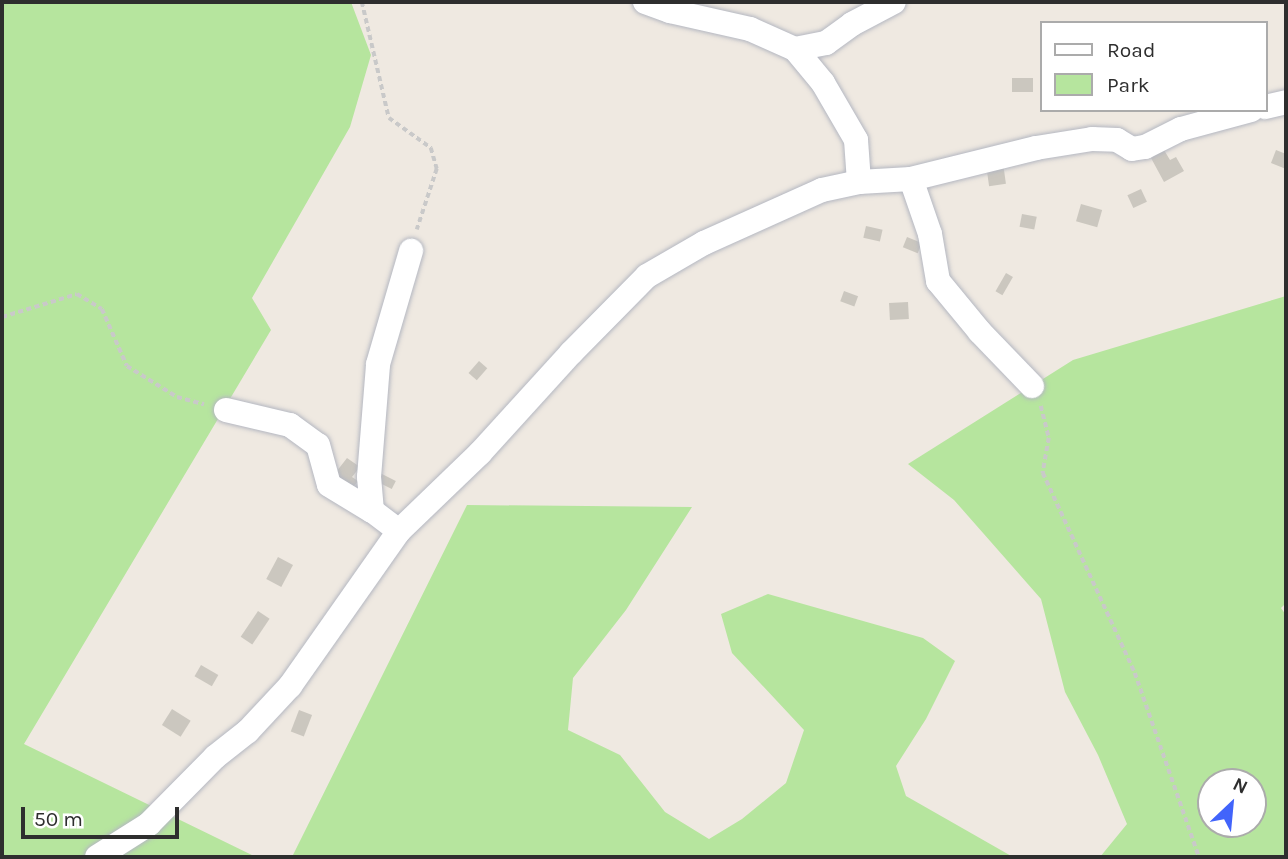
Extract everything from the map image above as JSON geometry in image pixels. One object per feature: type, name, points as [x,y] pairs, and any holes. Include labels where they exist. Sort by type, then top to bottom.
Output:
[{"type":"street","points":[[645,2],[670,12],[750,29],[796,49],[823,83],[856,139],[859,182]]},
{"type":"street","points":[[796,49],[826,43],[852,24],[894,2]]},
{"type":"street","points":[[1267,107],[1286,102]]},
{"type":"street","points":[[97,857],[149,824],[215,757],[248,731],[290,686],[399,531],[480,453],[571,353],[647,276],[704,243],[822,190],[859,182],[911,179],[1036,148],[1092,139],[1117,140],[1132,149],[1145,147],[1181,129],[1244,112]]},
{"type":"street","points":[[911,179],[930,234],[938,281],[979,332],[1032,386]]},
{"type":"street","points":[[372,511],[369,477],[378,364],[411,251]]},
{"type":"street","points":[[226,410],[290,425],[318,445],[329,485],[399,531]]},
{"type":"path","points":[[362,2],[389,118],[431,148],[437,169],[411,251]]},
{"type":"path","points":[[2,317],[77,294],[102,309],[127,366],[177,397],[226,410]]},
{"type":"path","points":[[1032,386],[1045,415],[1049,438],[1043,473],[1135,673],[1199,857]]},
{"type":"green space","points":[[2,2],[351,2],[371,55],[350,127],[252,298],[271,330],[24,744],[256,857],[2,857]]},
{"type":"green space","points":[[1286,296],[1286,603],[1281,608],[1286,615],[1286,857],[1100,857],[1127,824],[1098,755],[1065,692],[1041,599],[954,500],[908,464],[1073,360]]},
{"type":"green space","points":[[467,505],[692,507],[626,610],[573,678],[568,730],[620,755],[665,812],[709,839],[742,819],[786,783],[804,730],[732,653],[721,614],[768,594],[923,638],[955,661],[926,719],[896,766],[906,796],[1013,857],[292,857]]},
{"type":"building","points":[[1012,78],[1033,78],[1033,92],[1012,92]]},
{"type":"building","points":[[1164,150],[1170,160],[1176,157],[1184,171],[1164,182],[1151,158]]},
{"type":"building","points":[[1276,150],[1286,154],[1286,169],[1271,163]]},
{"type":"building","points":[[1003,163],[1006,184],[989,186],[986,165]]},
{"type":"building","points":[[1141,189],[1147,202],[1133,208],[1127,195]]},
{"type":"building","points":[[1081,204],[1102,210],[1097,227],[1076,221]]},
{"type":"building","points":[[1022,214],[1037,217],[1034,230],[1020,227]]},
{"type":"building","points":[[866,226],[883,230],[880,242],[863,238]]},
{"type":"building","points":[[907,237],[922,243],[918,253],[903,247]]},
{"type":"building","points":[[1006,273],[1013,277],[1002,295],[996,291]]},
{"type":"building","points":[[844,291],[858,296],[854,306],[840,301]]},
{"type":"building","points":[[908,302],[909,319],[890,320],[889,303]]},
{"type":"building","points":[[479,361],[487,368],[477,380],[469,373]]},
{"type":"building","points":[[347,458],[360,467],[352,477],[358,481],[351,490],[333,476]]},
{"type":"building","points":[[378,472],[396,481],[392,489],[374,480]]},
{"type":"building","points":[[278,557],[293,565],[281,587],[266,579]]},
{"type":"building","points":[[258,611],[270,619],[252,645],[241,637]]},
{"type":"building","points":[[201,665],[218,675],[212,686],[194,676]]},
{"type":"building","points":[[172,709],[191,721],[181,737],[162,725]]},
{"type":"building","points":[[299,710],[312,715],[304,736],[291,731]]}]
